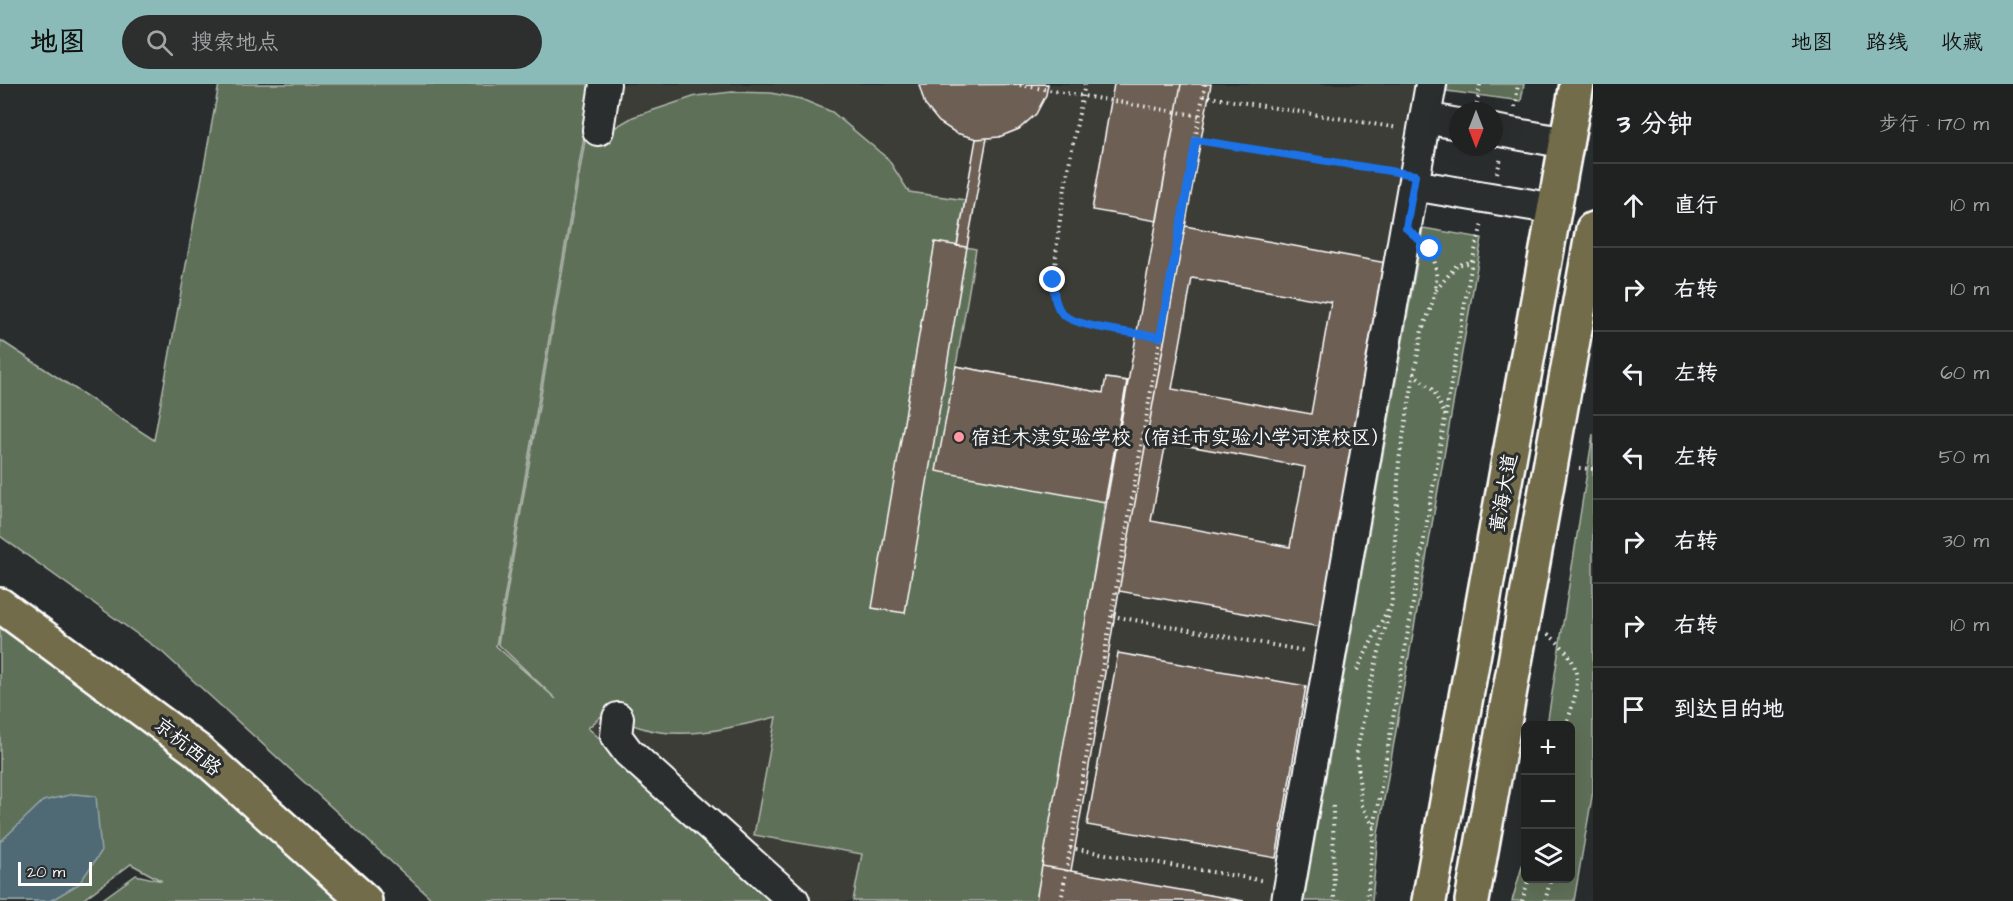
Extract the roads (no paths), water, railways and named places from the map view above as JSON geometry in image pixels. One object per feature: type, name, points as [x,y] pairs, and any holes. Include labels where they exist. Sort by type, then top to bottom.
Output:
[{"type":"main road","name":"黄海大道","points":[[1429,901],[1577,84]]},
{"type":"main road","points":[[1472,901],[1593,229]]},
{"type":"main road","name":"京杭西路","points":[[0,604],[196,750],[365,901]]},
{"type":"lane","points":[[598,130],[605,84]]},
{"type":"lane","points":[[1288,893],[1431,84]]},
{"type":"lane","points":[[1424,125],[1449,124]]},
{"type":"lane","points":[[1503,131],[1567,143]]},
{"type":"lane","points":[[1414,180],[1555,209]]},
{"type":"lane","points":[[618,718],[616,736],[628,752],[794,901]]},
{"type":"water","points":[[74,794],[96,796],[101,852],[79,884],[50,901],[0,901],[0,842],[43,801]]},
{"type":"place","name":"宿迁木渎实验学校（宿迁市实验小学河滨校区）","points":[[959,437]]}]
